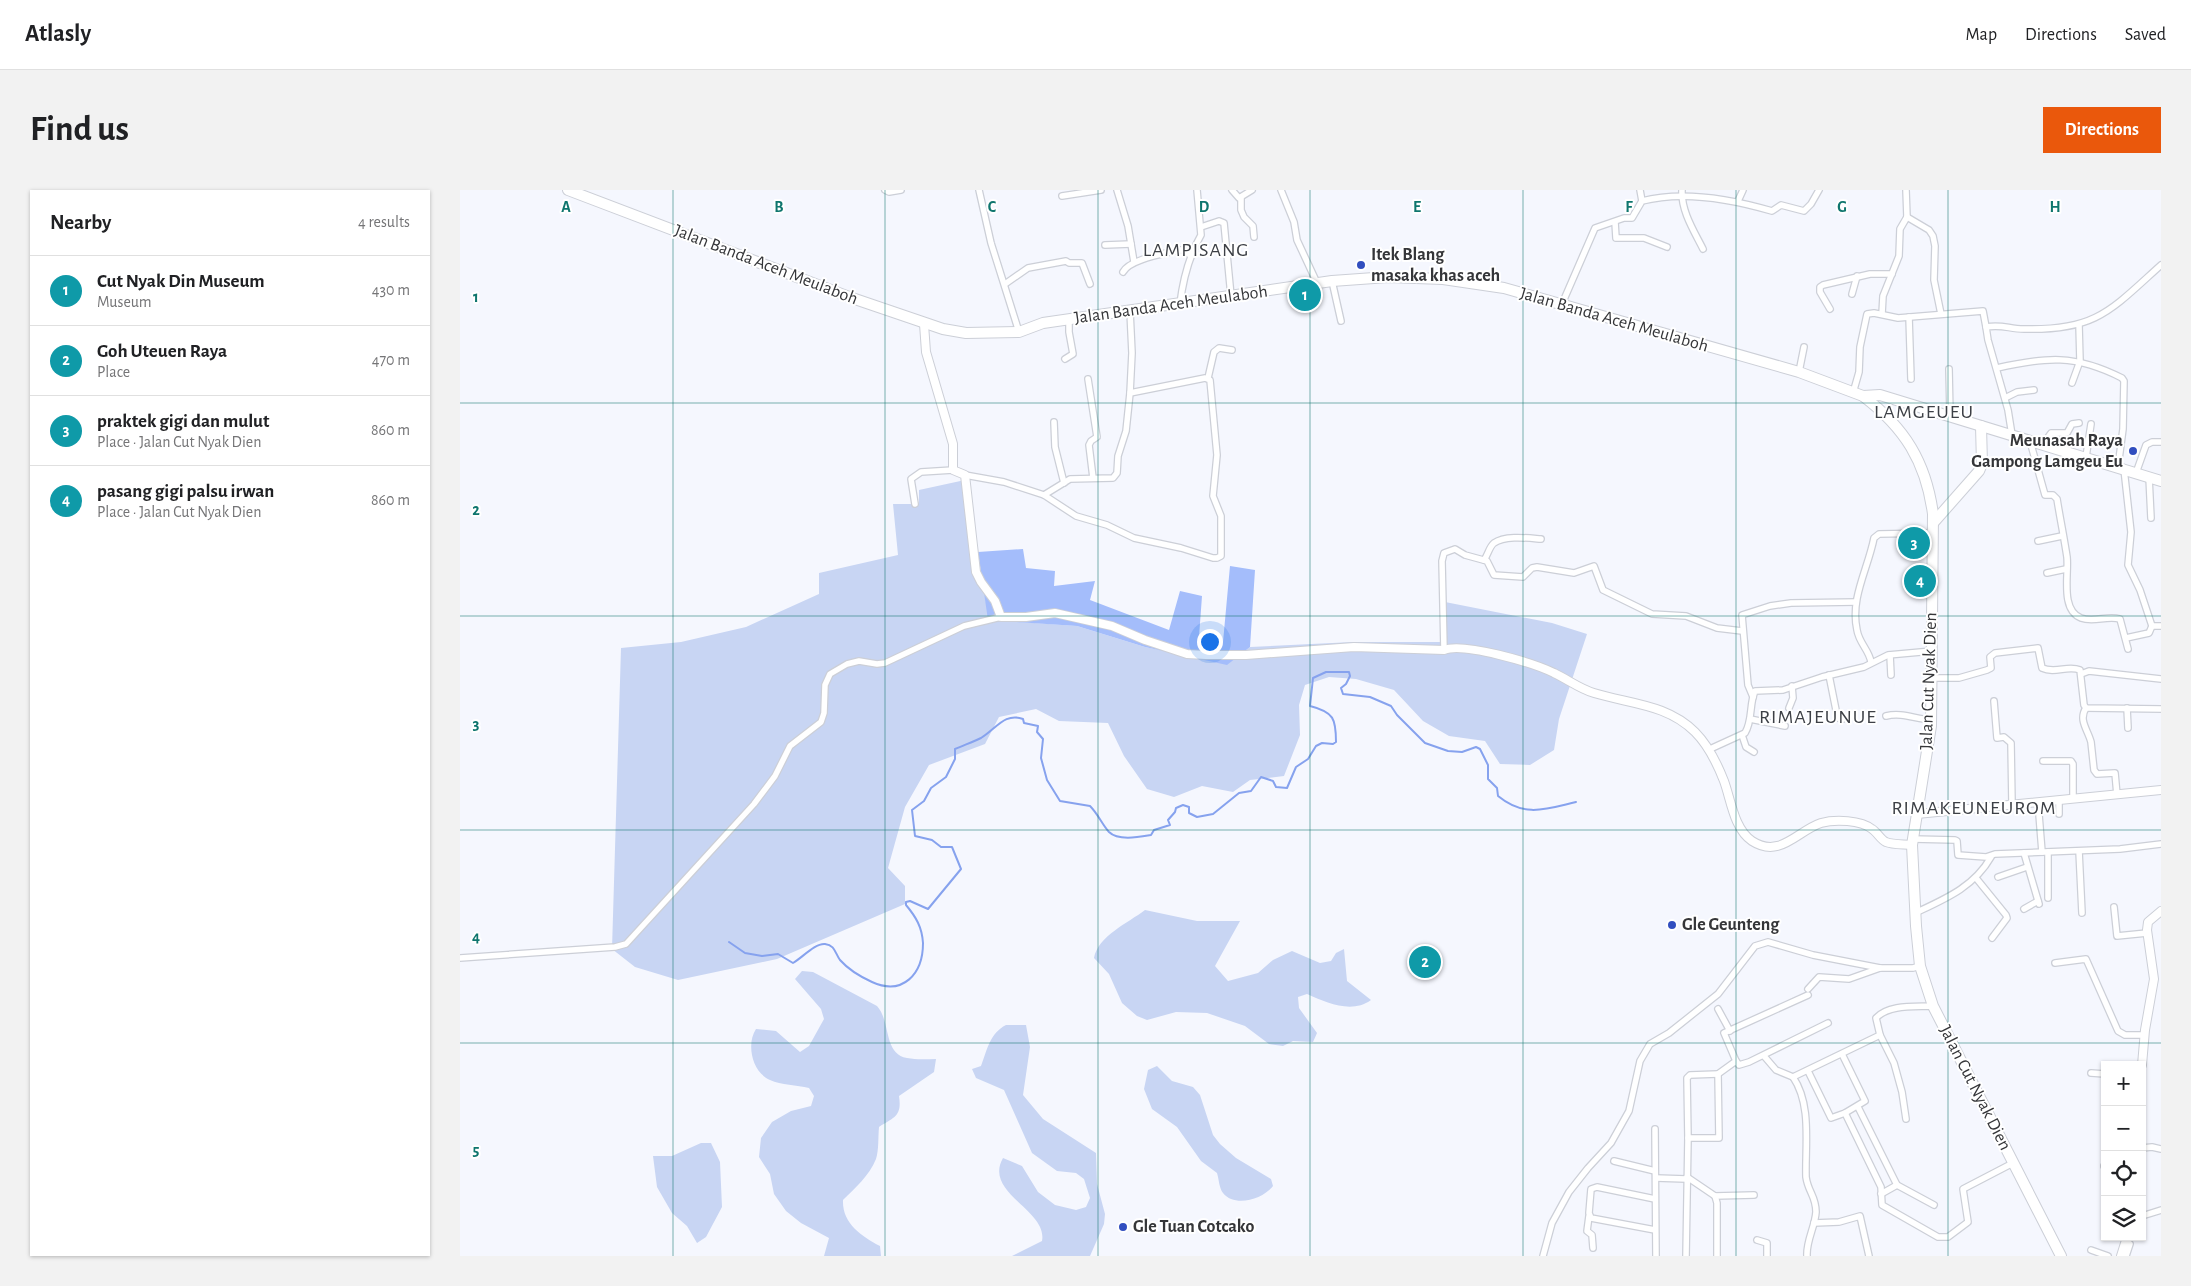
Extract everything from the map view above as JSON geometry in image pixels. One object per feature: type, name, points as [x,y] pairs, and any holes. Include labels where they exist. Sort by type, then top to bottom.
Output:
[{"type":"highway","name":"Jalan Banda Aceh Meulaboh","points":[[568,190],[924,324],[966,333],[1019,332],[1043,323],[1332,281],[1388,277],[1443,279],[1488,285],[1562,304],[1799,372],[1858,395],[1880,395],[2161,481]]},
{"type":"highway","name":"Jalan Cut Nyak Dien","points":[[1858,395],[1881,410],[1908,443],[1919,460],[1929,489],[1933,527],[1931,720],[1913,842],[1920,966],[1933,1006],[2061,1256]]},
{"type":"highway","points":[[1933,527],[1979,471],[1982,464],[1981,426]]},
{"type":"street","points":[[885,190],[890,192],[901,190]]},
{"type":"street","points":[[979,190],[991,243],[1019,332]]},
{"type":"street","points":[[1062,196],[1101,190]]},
{"type":"street","points":[[1117,190],[1128,226],[1134,262]]},
{"type":"street","points":[[1180,304],[1184,278],[1196,242],[1200,237],[1197,190]]},
{"type":"street","points":[[1232,190],[1237,198],[1240,198]]},
{"type":"street","points":[[1240,198],[1252,190]]},
{"type":"street","points":[[1281,190],[1294,222],[1297,240],[1317,283]]},
{"type":"street","points":[[1562,304],[1595,228],[1634,217],[1642,201],[1640,190]]},
{"type":"street","points":[[1738,201],[1743,190]]},
{"type":"street","points":[[1642,201],[1682,193],[1738,201],[1772,211],[1781,205],[1804,210],[1811,204],[1819,190]]},
{"type":"street","points":[[1882,314],[1883,296],[1899,256],[1900,229],[1907,217],[1906,190]]},
{"type":"street","points":[[1682,193],[1690,224],[1703,249]]},
{"type":"street","points":[[1240,198],[1244,217],[1253,226],[1254,237]]},
{"type":"street","points":[[1907,217],[1929,230],[1933,236],[1936,252],[1934,280],[1941,314]]},
{"type":"street","points":[[1200,226],[1220,221],[1224,223],[1231,296]]},
{"type":"street","points":[[1615,222],[1616,238],[1644,238],[1667,247]]},
{"type":"street","points":[[1105,245],[1131,244]]},
{"type":"street","points":[[1123,272],[1126,267],[1134,262],[1182,250],[1191,256]]},
{"type":"street","points":[[1005,284],[1028,268],[1066,261],[1069,263],[1082,263],[1090,284]]},
{"type":"street","points":[[1986,327],[2004,325],[2022,329],[2079,325],[2102,316],[2161,265]]},
{"type":"street","points":[[1830,309],[1820,292],[1820,287],[1857,276],[1892,274]]},
{"type":"street","points":[[1852,294],[1857,276]]},
{"type":"street","points":[[1332,281],[1342,321]]},
{"type":"street","points":[[1044,495],[1075,478],[1109,479],[1117,473],[1118,456],[1126,431],[1130,393],[1132,353],[1130,311]]},
{"type":"street","points":[[1858,395],[1860,347],[1866,315],[1874,312],[1894,318],[1983,311],[2005,398],[2012,435]]},
{"type":"street","points":[[1909,317],[1911,379]]},
{"type":"street","points":[[1065,359],[1073,354],[1074,350],[1069,336],[1069,319]]},
{"type":"street","points":[[924,324],[926,352],[953,444],[953,470]]},
{"type":"street","points":[[2072,383],[2080,361],[2079,325]]},
{"type":"street","points":[[1799,372],[1804,347]]},
{"type":"street","points":[[915,504],[911,478],[921,472],[953,470],[965,475],[1004,482],[1044,495],[1076,516],[1107,526],[1134,538],[1181,548],[1213,558],[1219,557],[1220,516],[1213,496],[1217,455],[1208,378],[1214,352],[1219,348],[1232,350]]},
{"type":"street","points":[[1997,368],[2028,361],[2080,361],[2105,369],[2123,380],[2121,468],[2131,532],[2128,565],[2140,590],[2152,626],[2149,633],[2126,638]]},
{"type":"street","points":[[1949,368],[1950,416]]},
{"type":"street","points":[[1130,393],[1208,378]]},
{"type":"street","points":[[1088,379],[1097,437],[1090,441],[1093,478]]},
{"type":"street","points":[[2005,398],[2023,391],[2034,390]]},
{"type":"street","points":[[1054,422],[1056,447],[1064,483]]},
{"type":"street","points":[[2043,444],[2051,433],[2067,433],[2074,423],[2079,423]]},
{"type":"street","points":[[2086,457],[2091,424]]},
{"type":"street","points":[[2030,441],[2044,495],[2053,495],[2057,499],[2067,558],[2069,603],[2079,618],[2094,620],[2120,619],[2128,649]]},
{"type":"street","points":[[2136,473],[2146,445],[2152,442],[2161,442]]},
{"type":"street","points":[[965,475],[976,572],[995,601],[1001,617]]},
{"type":"street","points":[[2149,477],[2151,518]]},
{"type":"street","points":[[1871,662],[1869,653],[1862,644],[1857,631],[1856,602],[1876,535],[1933,527]]},
{"type":"street","points":[[2038,540],[2062,536]]},
{"type":"street","points":[[1484,560],[1492,544],[1496,542],[1513,537],[1541,539]]},
{"type":"street","points":[[1444,650],[1443,556],[1444,552],[1455,549],[1465,555],[1487,561],[1494,575],[1519,578],[1537,567],[1574,573],[1594,566],[1603,590],[1652,614],[1686,616],[1717,628],[1742,630]]},
{"type":"street","points":[[2047,573],[2066,569]]},
{"type":"street","points":[[1753,697],[1748,685],[1742,615],[1770,606],[1822,601],[1856,602]]},
{"type":"street","points":[[460,958],[615,947],[626,944],[754,804],[775,776],[790,746],[821,722],[824,713],[825,685],[830,674],[847,664],[859,661],[877,664],[886,663],[964,626],[1001,617],[1026,617],[1055,613],[1112,626],[1145,640],[1187,654],[1246,655],[1354,647],[1444,650],[1452,646],[1484,651],[1553,672],[1593,693],[1654,707],[1682,721],[1710,749],[1724,781],[1742,832],[1752,841],[1762,846],[1778,847],[1820,823],[1835,821],[1850,822],[1871,828],[1886,842],[1955,840],[1957,842],[1958,856],[1991,857]]},
{"type":"street","points":[[2152,626],[2161,626]]},
{"type":"street","points":[[1932,678],[1959,678],[1991,668],[1991,655],[2038,648],[2042,668],[2057,671],[2077,668],[2081,674],[2086,708]]},
{"type":"street","points":[[1710,749],[1742,735],[1748,729],[1755,691],[1783,690],[1828,675],[1864,666],[1890,655],[1932,651]]},
{"type":"street","points":[[1890,655],[1891,675]]},
{"type":"street","points":[[2081,674],[2089,671],[2161,679]]},
{"type":"street","points":[[1828,675],[1838,718],[1843,719]]},
{"type":"street","points":[[1789,708],[1793,698],[1792,686]]},
{"type":"street","points":[[1994,701],[1997,738],[2004,737],[2011,742],[2012,804]]},
{"type":"street","points":[[2086,708],[2161,709]]},
{"type":"street","points":[[2086,708],[2083,713],[2083,722],[2090,740],[2094,770],[2097,774],[2115,773],[2118,795]]},
{"type":"street","points":[[2127,708],[2128,728]]},
{"type":"street","points":[[1886,716],[1905,714],[1931,720]]},
{"type":"street","points":[[1750,719],[1785,726]]},
{"type":"street","points":[[1742,735],[1746,747],[1754,752]]},
{"type":"street","points":[[2043,761],[2071,761],[2073,764],[2073,798]]},
{"type":"street","points":[[1917,814],[2161,790]]},
{"type":"street","points":[[2059,814],[2060,800]]},
{"type":"street","points":[[2038,802],[2045,852],[2048,898]]},
{"type":"street","points":[[1916,913],[1952,896],[1976,878],[1995,854],[2120,849],[2161,844]]},
{"type":"street","points":[[2080,851],[2082,913]]},
{"type":"street","points":[[2024,853],[2038,902],[2024,909]]},
{"type":"street","points":[[1998,877],[2027,867]]},
{"type":"street","points":[[1976,878],[2007,918],[1992,938]]},
{"type":"street","points":[[2114,907],[2117,936],[2147,933]]},
{"type":"street","points":[[2142,1061],[2144,1035],[2154,979],[2147,933],[2148,922],[2161,911]]},
{"type":"street","points":[[1543,1256],[1552,1223],[1569,1192],[1611,1143],[1629,1111],[1640,1061],[1650,1044],[1669,1033],[1718,994],[1755,946],[1768,942],[1813,956],[1880,968],[1913,968],[1920,966]]},
{"type":"street","points":[[2054,963],[2086,959],[2118,1031],[2125,1035],[2144,1035]]},
{"type":"street","points":[[1828,1023],[1764,1056],[1739,1066],[1724,1036],[1724,1033],[1808,992],[1817,978],[1849,979],[1880,968]]},
{"type":"street","points":[[1906,1119],[1902,1092],[1894,1063],[1880,1035],[1876,1018],[1883,1012],[1893,1009],[1933,1006]]},
{"type":"street","points":[[1718,1008],[1730,1030]]},
{"type":"street","points":[[1764,1056],[1777,1072],[1793,1077],[1880,1035]]},
{"type":"street","points":[[1808,1071],[1831,1118],[1858,1107],[1865,1101],[1842,1054]]},
{"type":"street","points":[[1686,1256],[1687,1076],[1718,1074],[1736,1061]]},
{"type":"street","points":[[1688,1138],[1719,1138],[1718,1074]]},
{"type":"street","points":[[2091,1074],[2101,1074]]},
{"type":"street","points":[[1793,1077],[1804,1100],[1806,1177],[1809,1189],[1815,1200],[1814,1223],[1807,1256]]},
{"type":"street","points":[[1858,1107],[1897,1185],[1934,1205]]},
{"type":"street","points":[[1845,1113],[1860,1140],[1881,1187],[1882,1205],[1938,1237],[1948,1237],[1968,1222],[1963,1190],[2014,1163]]},
{"type":"street","points":[[1655,1129],[1654,1199],[1656,1256]]},
{"type":"street","points":[[1860,1140],[1871,1134]]},
{"type":"street","points":[[2146,1148],[2161,1149]]},
{"type":"street","points":[[1871,1165],[1884,1160]]},
{"type":"street","points":[[1614,1162],[1655,1175],[1687,1178],[1715,1196],[1754,1195]]},
{"type":"street","points":[[1882,1194],[1897,1185]]},
{"type":"street","points":[[1592,1248],[1592,1235],[1587,1231],[1593,1188],[1597,1187],[1654,1199]]},
{"type":"street","points":[[1715,1196],[1717,1203],[1717,1256]]},
{"type":"street","points":[[2146,1215],[2161,1210]]},
{"type":"street","points":[[1589,1216],[1655,1230]]},
{"type":"street","points":[[1814,1223],[1839,1222],[1860,1216],[1869,1256]]},
{"type":"street","points":[[1757,1240],[1767,1243],[1766,1256]]},
{"type":"street","points":[[2121,1256],[2128,1241]]},
{"type":"street","points":[[2126,1256],[2128,1241]]},
{"type":"street","points":[[2091,1250],[2108,1256]]},
{"type":"shaded area","points":[[965,480],[989,620],[1077,626],[1145,647],[1227,664],[1250,647],[1353,642],[1442,642],[1440,601],[1552,623],[1587,634],[1559,719],[1554,750],[1530,765],[1500,764],[1485,741],[1449,736],[1423,721],[1394,690],[1356,679],[1329,677],[1305,685],[1299,705],[1300,735],[1284,776],[1250,780],[1233,792],[1202,786],[1174,797],[1147,789],[1124,756],[1108,723],[1059,721],[1036,709],[999,717],[985,744],[929,765],[905,807],[888,868],[905,886],[905,904],[777,959],[678,980],[635,967],[612,949],[621,648],[681,642],[746,627],[819,594],[819,573],[898,555],[893,504],[919,504],[919,490]]},
{"type":"shaded area","points":[[1023,549],[1026,568],[1055,571],[1054,586],[1095,581],[1090,600],[1169,630],[1180,591],[1202,596],[1199,637],[1223,642],[1230,566],[1255,570],[1250,647],[1227,665],[1145,647],[1077,626],[988,620],[978,552]]},
{"type":"shaded area","points":[[1145,910],[1197,921],[1240,921],[1215,966],[1228,981],[1258,973],[1273,960],[1292,951],[1320,963],[1331,961],[1336,953],[1344,949],[1347,981],[1371,1000],[1364,1004],[1348,1007],[1331,1004],[1307,994],[1298,997],[1299,1008],[1317,1033],[1313,1042],[1293,1041],[1283,1046],[1269,1044],[1245,1026],[1207,1013],[1176,1012],[1147,1020],[1137,1016],[1122,1003],[1109,974],[1094,958],[1101,943],[1107,937]]},
{"type":"shaded area","points":[[802,971],[813,972],[877,1006],[884,1020],[891,1044],[899,1055],[911,1059],[936,1059],[934,1072],[899,1096],[898,1112],[879,1127],[878,1152],[870,1171],[843,1200],[849,1222],[866,1238],[880,1246],[881,1256],[824,1256],[829,1238],[801,1223],[786,1211],[774,1194],[770,1174],[759,1157],[761,1138],[772,1122],[791,1111],[811,1106],[814,1096],[809,1088],[779,1083],[764,1076],[755,1064],[751,1050],[751,1042],[756,1029],[776,1031],[800,1052],[809,1046],[824,1019],[821,1009],[795,979]]},
{"type":"shaded area","points":[[1006,1025],[1026,1025],[1030,1047],[1023,1095],[1043,1119],[1096,1153],[1097,1184],[1105,1214],[1104,1224],[1090,1256],[1012,1256],[1042,1241],[1041,1230],[1036,1220],[1008,1191],[1002,1181],[999,1170],[1003,1158],[1022,1166],[1038,1192],[1055,1205],[1076,1210],[1086,1207],[1090,1198],[1084,1179],[1076,1173],[1057,1171],[1032,1153],[1004,1090],[976,1078],[972,1069],[981,1066],[993,1037]]},
{"type":"shaded area","points":[[1157,1066],[1172,1081],[1193,1087],[1200,1095],[1213,1135],[1236,1158],[1271,1179],[1273,1186],[1268,1191],[1256,1198],[1241,1201],[1228,1198],[1223,1193],[1217,1173],[1201,1161],[1177,1127],[1152,1109],[1144,1089],[1148,1070]]},
{"type":"shaded area","points":[[701,1143],[711,1143],[720,1162],[722,1207],[706,1237],[697,1243],[687,1226],[672,1213],[657,1187],[653,1156],[672,1156]]},
{"type":"waterway","points":[[729,942],[745,953],[762,956],[778,954],[793,963],[813,948],[825,944],[833,948],[847,967],[872,982],[883,986],[893,986],[902,984],[909,979],[915,973],[919,964],[923,943],[920,927],[906,902],[910,901],[928,909],[961,869],[952,847],[941,847],[932,840],[915,836],[912,810],[924,801],[931,788],[946,777],[955,759],[955,749],[981,738],[1001,722],[1017,717],[1023,719],[1024,723],[1038,726],[1037,732],[1043,739],[1041,758],[1047,780],[1060,801],[1090,806],[1109,832],[1118,837],[1151,835],[1154,830],[1170,825],[1168,820],[1176,808],[1183,805],[1189,807],[1189,813],[1197,817],[1213,814],[1239,793],[1251,791],[1261,777],[1273,781],[1276,787],[1287,788],[1296,767],[1308,759],[1316,746],[1322,743],[1333,744],[1336,742],[1332,718],[1324,711],[1310,706],[1313,678],[1326,672],[1349,672],[1350,676],[1346,684],[1341,688],[1343,694],[1370,697],[1391,706],[1397,715],[1425,743],[1448,751],[1462,752],[1476,747],[1480,749],[1488,765],[1488,779],[1497,788],[1498,796],[1508,803],[1517,807],[1536,810],[1576,802]]},
{"type":"place","name":"Itek Blang masaka khas aceh","points":[[1361,265]]},
{"type":"place","name":"Cut Nyak Din Museum","points":[[1305,295]]},
{"type":"place","name":"Meunasah Raya Gampong Lamgeu Eu","points":[[2133,451]]},
{"type":"place","name":"praktek gigi dan mulut","points":[[1914,543]]},
{"type":"place","name":"pasang gigi palsu irwan","points":[[1920,581]]},
{"type":"place","name":"Gle Geunteng","points":[[1672,925]]},
{"type":"place","name":"Goh Uteuen Raya","points":[[1425,962]]},
{"type":"place","name":"Gle Tuan Cotcako","points":[[1123,1227]]},
{"type":"district","name":"LAMPISANG","points":[[1196,250]]},
{"type":"district","name":"LAMGEUEU","points":[[1924,412]]},
{"type":"district","name":"RIMAJEUNUE","points":[[1818,717]]},
{"type":"district","name":"RIMAKEUNEUROM","points":[[1974,808]]}]
